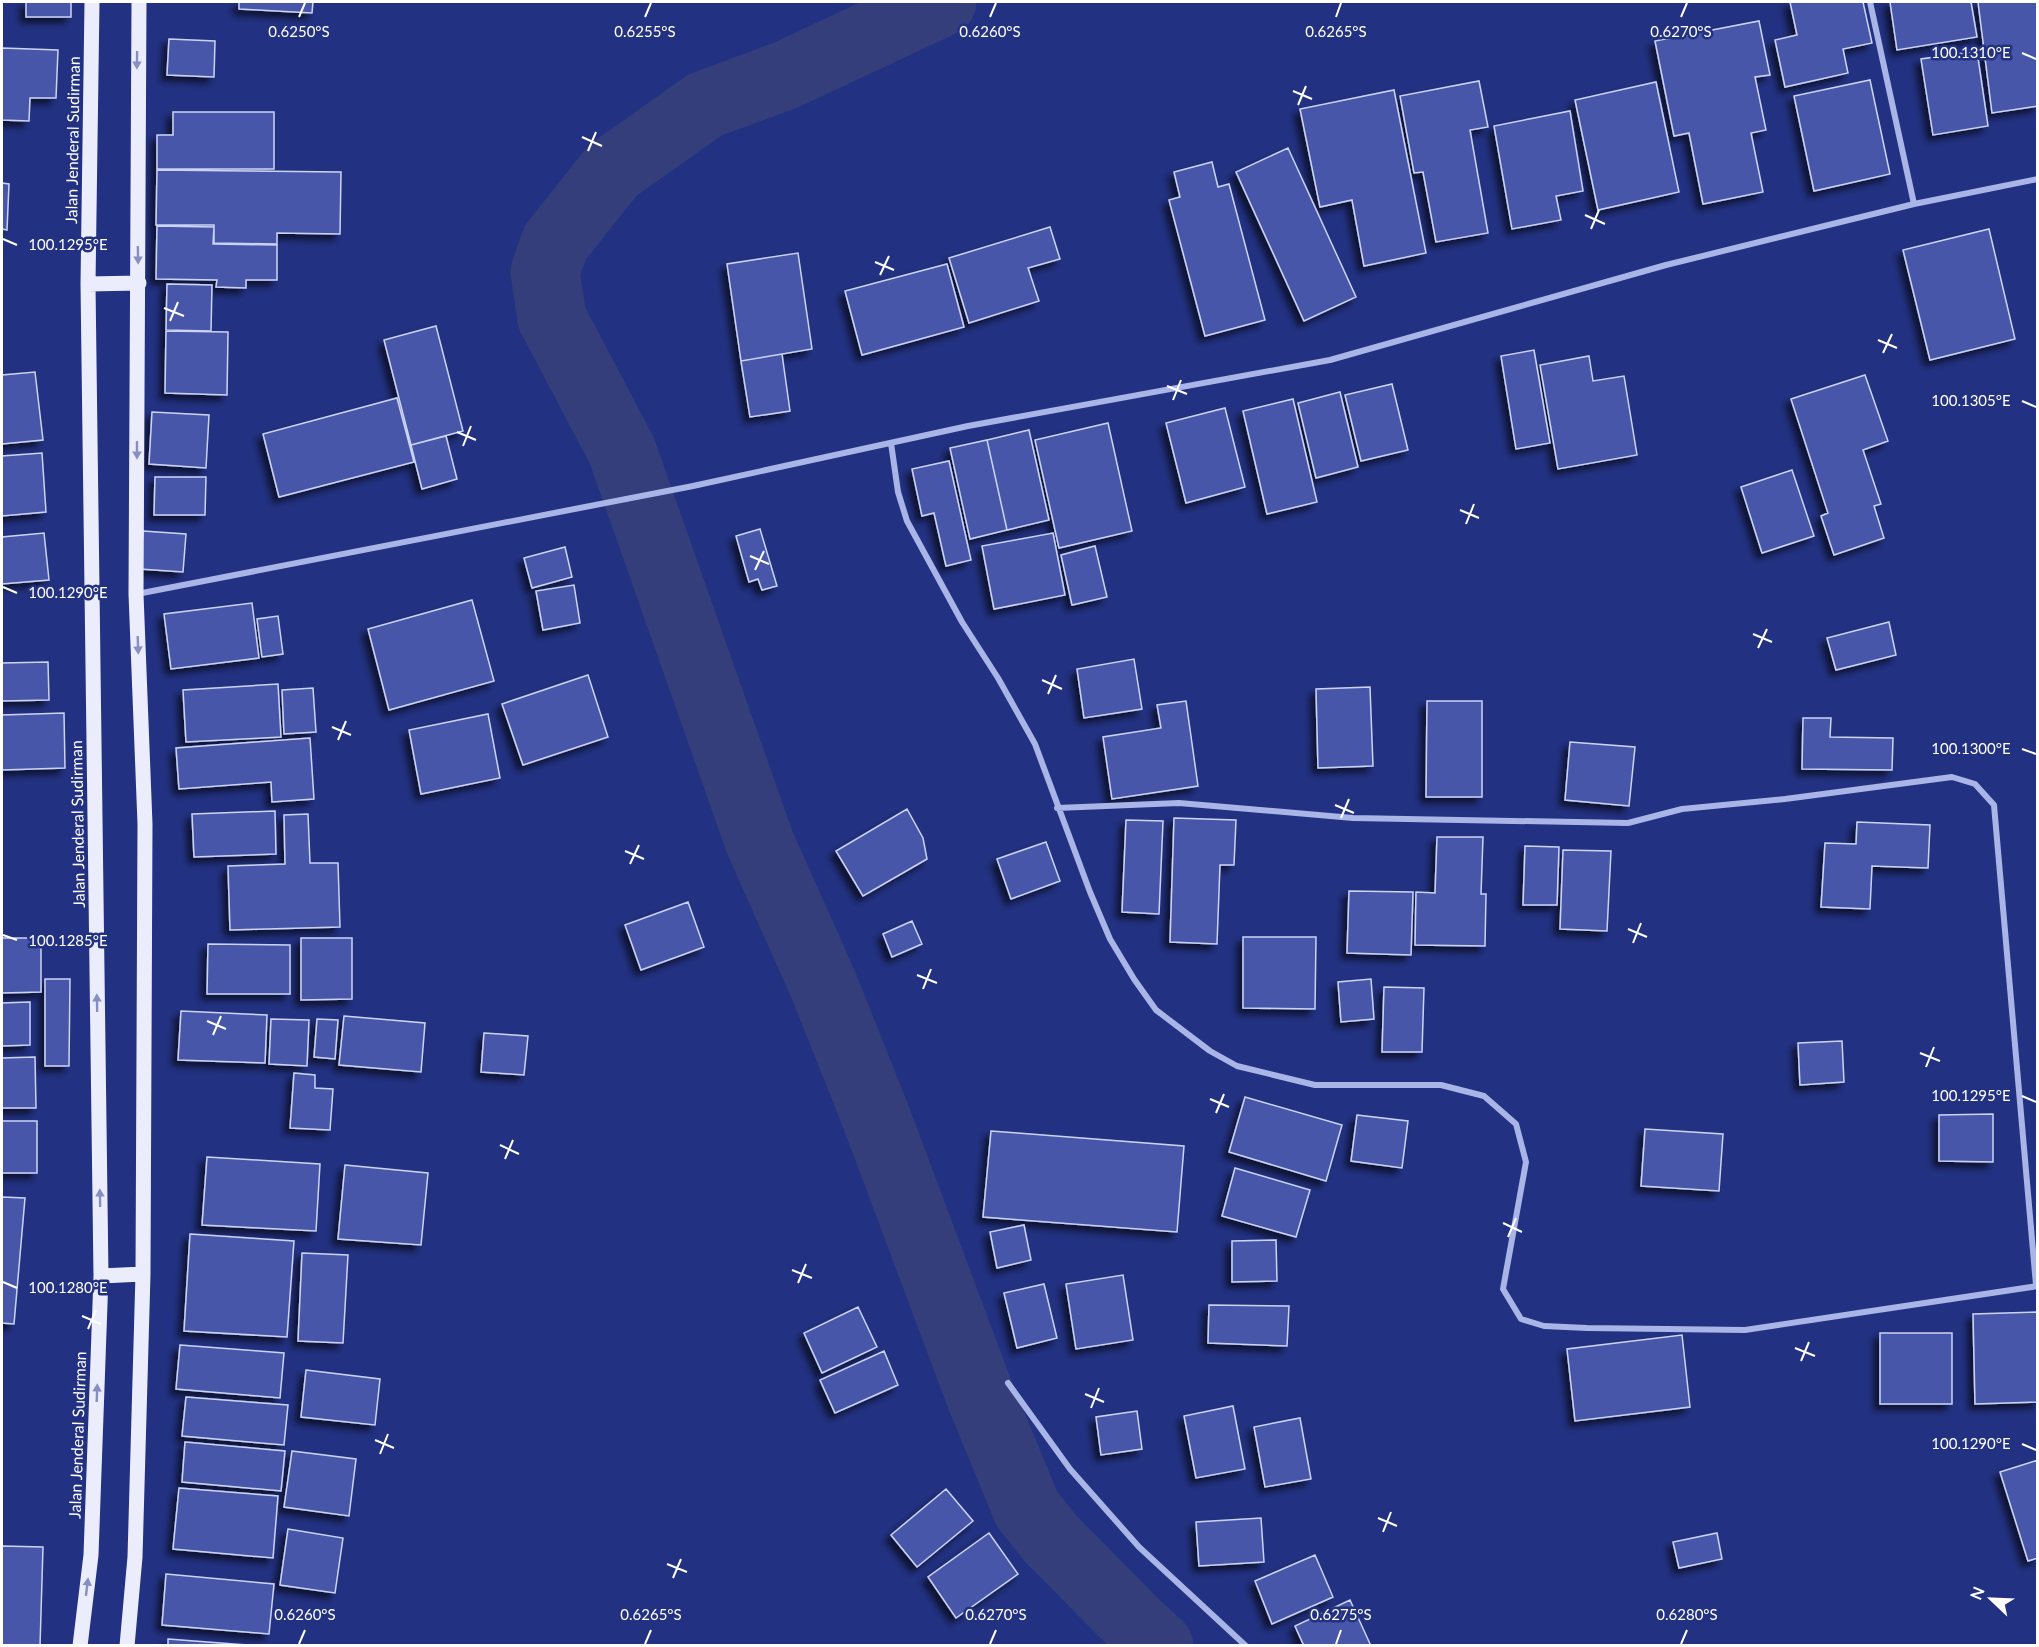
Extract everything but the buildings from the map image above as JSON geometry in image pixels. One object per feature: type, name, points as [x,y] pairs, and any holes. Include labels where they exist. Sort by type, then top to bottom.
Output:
[{"type":"main road","name":"Jalan Jenderal Sudirman","points":[[80,1646],[91,1555],[101,1276],[88,284],[92,2]]},
{"type":"main road","points":[[126,1646],[135,1557],[143,1274],[145,824],[136,594],[139,2]]},
{"type":"main road","points":[[88,284],[139,284]]},
{"type":"main road","points":[[101,1276],[143,1274]]},
{"type":"street","points":[[1870,2],[1914,204]]},
{"type":"street","points":[[136,594],[693,486],[1020,416],[1330,360],[1666,265],[1914,204],[2037,179]]},
{"type":"street","points":[[891,443],[898,492],[907,521],[962,622],[998,678],[1035,744],[1057,808],[1110,939],[1156,1010],[1210,1051],[1238,1066],[1315,1085],[1441,1085],[1484,1096],[1516,1124],[1526,1162],[1503,1289],[1521,1319],[1544,1326],[1745,1330],[2036,1286],[1994,805],[1975,784],[1952,777],[1785,799],[1682,808],[1628,823],[1353,818],[1179,803],[1057,808]]},
{"type":"street","points":[[1008,1383],[1070,1469],[1139,1547],[1246,1646]]},
{"type":"waterway","points":[[942,2],[786,75],[705,105],[613,170],[555,243],[545,272],[552,318],[622,451],[760,843],[823,984],[876,1117],[980,1395],[1027,1509],[1051,1539],[1159,1646]]}]
